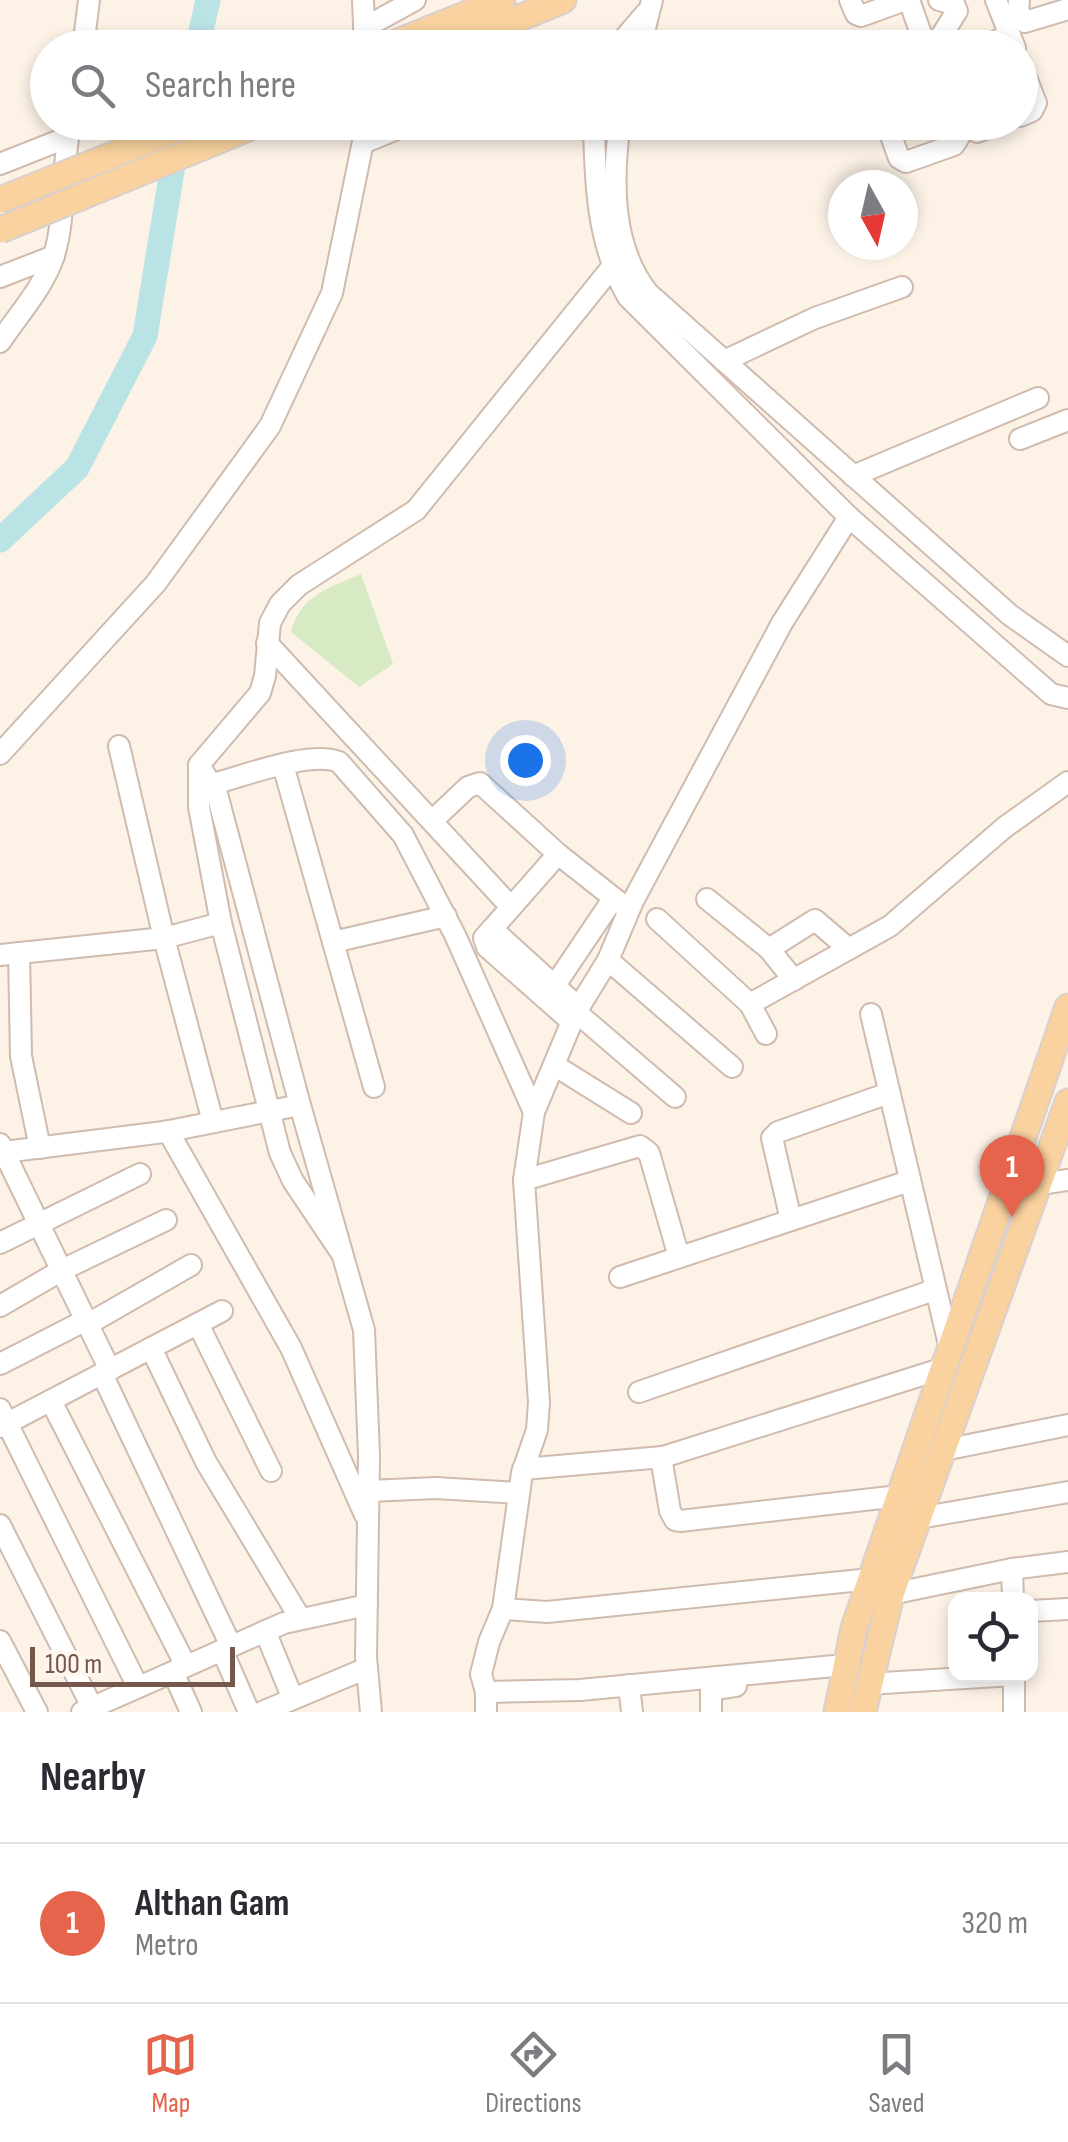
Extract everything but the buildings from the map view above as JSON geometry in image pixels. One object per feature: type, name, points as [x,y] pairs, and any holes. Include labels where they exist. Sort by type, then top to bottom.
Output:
[{"type":"main road","points":[[428,30],[502,0]]},
{"type":"main road","points":[[490,30],[563,0]]},
{"type":"main road","points":[[0,200],[150,140]]},
{"type":"main road","points":[[0,230],[219,140]]},
{"type":"main road","points":[[863,1712],[899,1496],[1068,1006]]},
{"type":"main road","points":[[837,1712],[845,1665],[918,1518],[1068,1102]]},
{"type":"street","points":[[86,30],[89,0]]},
{"type":"street","points":[[363,0],[365,30]]},
{"type":"street","points":[[376,30],[415,0]]},
{"type":"street","points":[[850,0],[860,16],[907,0],[919,30]]},
{"type":"street","points":[[996,0],[1008,30]]},
{"type":"street","points":[[1019,0],[1020,18],[1025,22],[1068,10]]},
{"type":"street","points":[[945,30],[957,11],[956,2]]},
{"type":"street","points":[[635,30],[651,3]]},
{"type":"street","points":[[0,164],[49,140]]},
{"type":"street","points":[[0,342],[54,256],[69,140]]},
{"type":"street","points":[[0,754],[156,583],[263,439],[326,310],[338,273],[364,140]]},
{"type":"street","points":[[595,140],[599,206],[612,268],[628,297],[848,516],[1051,694],[1068,698]]},
{"type":"street","points":[[619,140],[618,220],[626,258],[648,293],[1010,615],[1068,656]]},
{"type":"street","points":[[893,140],[900,158],[906,162],[954,145],[957,140]]},
{"type":"street","points":[[0,277],[54,256]]},
{"type":"street","points":[[342,1254],[285,1168],[268,1112],[198,807],[199,765],[260,693],[270,622],[289,593],[406,518],[424,502],[612,268]]},
{"type":"street","points":[[724,361],[814,318],[902,287]]},
{"type":"street","points":[[853,476],[1038,398]]},
{"type":"street","points":[[1020,439],[1068,420]]},
{"type":"street","points":[[550,992],[621,904],[782,622],[848,516]]},
{"type":"street","points":[[267,643],[511,907]]},
{"type":"street","points":[[119,746],[164,938],[214,1122]]},
{"type":"street","points":[[213,784],[283,765],[326,758],[338,762],[403,835],[446,916],[534,1112]]},
{"type":"street","points":[[199,765],[213,784],[364,1330],[367,1668],[371,1712]]},
{"type":"street","points":[[283,765],[374,1088]]},
{"type":"street","points":[[750,1004],[890,926],[1004,828],[1068,782]]},
{"type":"street","points":[[432,822],[468,787],[480,784],[621,904]]},
{"type":"street","points":[[558,854],[484,938],[486,947],[550,992],[675,1097]]},
{"type":"street","points":[[706,899],[769,950],[794,980]]},
{"type":"street","points":[[621,904],[608,960],[576,1014],[534,1112],[524,1180],[539,1402],[537,1430],[523,1470],[503,1609],[481,1674],[486,1702],[845,1665]]},
{"type":"street","points":[[333,942],[446,916]]},
{"type":"street","points":[[657,919],[750,1004],[766,1034]]},
{"type":"street","points":[[769,950],[815,920],[849,949]]},
{"type":"street","points":[[40,1148],[20,1056],[10,954],[164,938],[222,923]]},
{"type":"street","points":[[608,960],[732,1068]]},
{"type":"street","points":[[871,1014],[947,1359],[963,1394]]},
{"type":"street","points":[[554,1065],[631,1114]]},
{"type":"street","points":[[791,1220],[772,1138],[778,1132],[889,1093]]},
{"type":"street","points":[[249,1712],[226,1648],[87,1322],[38,1222],[8,1178],[2,1148],[40,1148],[168,1131],[300,1106]]},
{"type":"street","points":[[168,1131],[291,1348],[368,1522]]},
{"type":"street","points":[[524,1180],[640,1146],[649,1153],[679,1257]]},
{"type":"street","points":[[0,1243],[140,1174]]},
{"type":"street","points":[[1040,1184],[1068,1180]]},
{"type":"street","points":[[620,1276],[909,1181]]},
{"type":"street","points":[[0,1306],[62,1270],[166,1220]]},
{"type":"street","points":[[0,1364],[192,1265]]},
{"type":"street","points":[[638,1392],[934,1290]]},
{"type":"street","points":[[130,1698],[2,1420],[51,1401],[222,1311]]},
{"type":"street","points":[[198,1324],[271,1471]]},
{"type":"street","points":[[151,1348],[206,1462],[300,1618]]},
{"type":"street","points":[[523,1470],[661,1457],[947,1359]]},
{"type":"street","points":[[51,1401],[180,1669],[191,1712]]},
{"type":"street","points":[[944,1450],[1068,1425]]},
{"type":"street","points":[[661,1457],[672,1517],[680,1521],[899,1496]]},
{"type":"street","points":[[368,1490],[436,1488],[519,1493]]},
{"type":"street","points":[[918,1518],[1068,1492]]},
{"type":"street","points":[[0,1525],[87,1710],[130,1698],[180,1669],[265,1631],[300,1618],[367,1605]]},
{"type":"street","points":[[503,1609],[548,1612],[881,1586],[1068,1562]]},
{"type":"street","points":[[1012,1568],[1012,1592]]},
{"type":"street","points":[[1038,1610],[1068,1609]]},
{"type":"street","points":[[265,1631],[293,1699]]},
{"type":"street","points":[[0,1642],[36,1712]]},
{"type":"street","points":[[262,1712],[367,1668]]},
{"type":"street","points":[[867,1684],[948,1679]]},
{"type":"street","points":[[712,1712],[712,1689],[774,1682]]},
{"type":"street","points":[[1014,1682],[1014,1712]]},
{"type":"street","points":[[629,1685],[632,1712]]},
{"type":"green space","points":[[361,574],[393,664],[359,687],[291,632],[309,601]]},
{"type":"waterway","points":[[201,30],[208,0]]},
{"type":"waterway","points":[[0,540],[77,468],[145,336],[177,140]]},
{"type":"place","name":"Althan Gam","points":[[1012,1217]]}]
